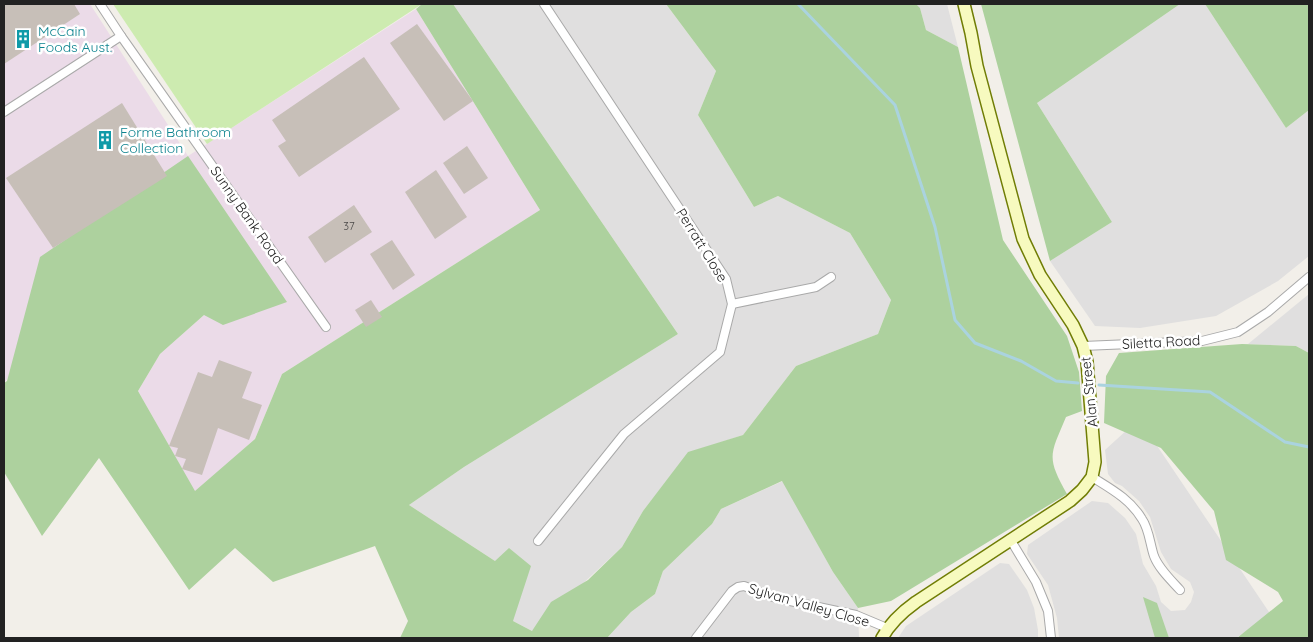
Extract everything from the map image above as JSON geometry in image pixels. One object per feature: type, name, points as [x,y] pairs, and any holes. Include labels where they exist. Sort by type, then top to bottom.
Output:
[{"type":"street","name":"Sunny Bank Road","points":[[100,4],[326,327]]},
{"type":"street","name":"Perratt Close","points":[[538,541],[624,434],[720,352],[732,304],[726,279],[544,4]]},
{"type":"street","name":"Alan Street","points":[[964,4],[977,66],[1023,239],[1040,275],[1073,325],[1088,362],[1095,462],[1092,477]]},
{"type":"street","points":[[4,112],[121,36]]},
{"type":"street","points":[[732,304],[816,287],[830,278]]},
{"type":"street","name":"Siletta Road","points":[[1083,346],[1202,341],[1238,332],[1268,312],[1309,278]]},
{"type":"street","points":[[885,633],[896,618],[916,602],[1070,500],[1082,490],[1092,477],[1123,497],[1135,508],[1144,521],[1155,558],[1166,575],[1180,590]]},
{"type":"street","points":[[1010,539],[1036,582],[1048,611],[1051,638]]},
{"type":"street","name":"Sylvan Valley Close","points":[[696,638],[732,591],[738,586],[744,586],[776,598],[856,615],[885,633]]},
{"type":"shaded area","points":[[4,4],[90,4],[188,156],[416,9],[540,210],[282,374],[255,439],[195,492],[138,391],[160,354],[204,315],[188,157],[4,383]]},
{"type":"shaded area","points":[[453,4],[666,4],[716,71],[698,115],[754,207],[778,196],[850,233],[891,300],[878,334],[796,366],[743,435],[688,453],[643,511],[622,547],[532,631],[513,621],[495,561],[409,505],[464,467],[678,334]]},
{"type":"shaded area","points":[[916,4],[947,4],[958,47],[926,30],[920,8]]},
{"type":"shaded area","points":[[1180,4],[1205,4],[1286,128],[1309,110],[1309,256],[1278,281],[1216,316],[1140,328],[1095,326],[1050,261],[1112,222],[1037,103]]},
{"type":"shaded area","points":[[1309,294],[1309,353],[1296,346],[1248,344]]},
{"type":"shaded area","points":[[1139,419],[1271,615],[1236,638],[1059,638],[1057,618],[1048,585],[1027,554],[1028,545],[1092,501],[1108,503],[1125,518],[1136,534],[1143,564],[1156,586],[1161,602],[1171,611],[1185,610],[1191,602],[1194,592],[1190,582],[1171,569],[1161,552],[1150,517],[1139,501],[1122,486],[1115,483],[1108,474],[1105,450]]},
{"type":"shaded area","points":[[783,481],[833,572],[858,608],[859,638],[607,638],[631,612],[655,594],[663,571],[712,524],[721,509]]},
{"type":"shaded area","points":[[1000,563],[1009,564],[1027,590],[1034,608],[1038,638],[898,638],[906,626]]},
{"type":"green space","points":[[113,4],[422,4],[207,144]]},
{"type":"green space","points":[[422,4],[453,4],[678,334],[464,467],[409,505],[495,561],[509,548],[531,566],[513,621],[532,631],[551,602],[588,580],[622,547],[643,511],[688,452],[743,435],[796,366],[878,334],[891,300],[850,233],[778,196],[754,207],[698,115],[716,71],[666,4],[916,4],[920,8],[926,30],[958,47],[1003,240],[1067,336],[1079,372],[1082,411],[1066,417],[1056,440],[1053,456],[1056,472],[1067,494],[891,601],[858,608],[833,572],[782,481],[721,509],[712,524],[663,571],[655,594],[631,612],[607,638],[400,638],[408,621],[375,546],[273,582],[235,548],[189,590],[99,458],[42,536],[4,472],[4,383],[7,381],[40,257],[188,156],[287,302],[223,325],[204,315],[160,354],[138,391],[195,491],[255,439],[282,374],[540,210],[416,9]]},
{"type":"green space","points":[[981,4],[1180,4],[1037,103],[1112,222],[1050,261]]},
{"type":"green space","points":[[1205,4],[1309,4],[1309,110],[1286,128]]},
{"type":"green space","points":[[1242,344],[1296,346],[1309,353],[1309,638],[1237,638],[1283,601],[1278,592],[1226,560],[1214,511],[1161,448],[1104,423],[1106,376],[1119,353]]},
{"type":"green space","points":[[1143,597],[1157,603],[1169,638],[1155,638]]},
{"type":"building","name":"McCain Foods Aust.","points":[[4,4],[74,4],[80,14],[4,64]]},
{"type":"building","points":[[417,24],[473,101],[444,121],[390,43]]},
{"type":"building","points":[[364,57],[400,109],[299,177],[278,146],[286,141],[272,120]]},
{"type":"building","name":"Forme Bathroom Collection","points":[[122,103],[167,176],[53,248],[6,178]]},
{"type":"building","points":[[467,146],[488,178],[464,194],[443,163]]},
{"type":"building","points":[[436,170],[467,217],[435,239],[405,192]]},
{"type":"building","points":[[354,205],[372,232],[325,263],[308,237]]},
{"type":"building","points":[[392,240],[415,275],[393,290],[370,254]]},
{"type":"building","points":[[371,300],[382,317],[366,327],[355,310]]},
{"type":"building","points":[[219,360],[252,372],[242,398],[262,405],[249,440],[218,428],[202,475],[182,469],[186,459],[175,456],[178,448],[169,446],[198,372],[212,377]]},
{"type":"waterway","points":[[798,4],[895,105],[935,227],[955,320],[975,343],[1021,361],[1056,381],[1078,383]]},
{"type":"waterway","points":[[1099,385],[1210,392],[1285,442],[1309,447]]},
{"type":"place","name":"McCain Foods Aust.","points":[[23,39]]},
{"type":"place","name":"Forme Bathroom Collection","points":[[105,140]]}]
